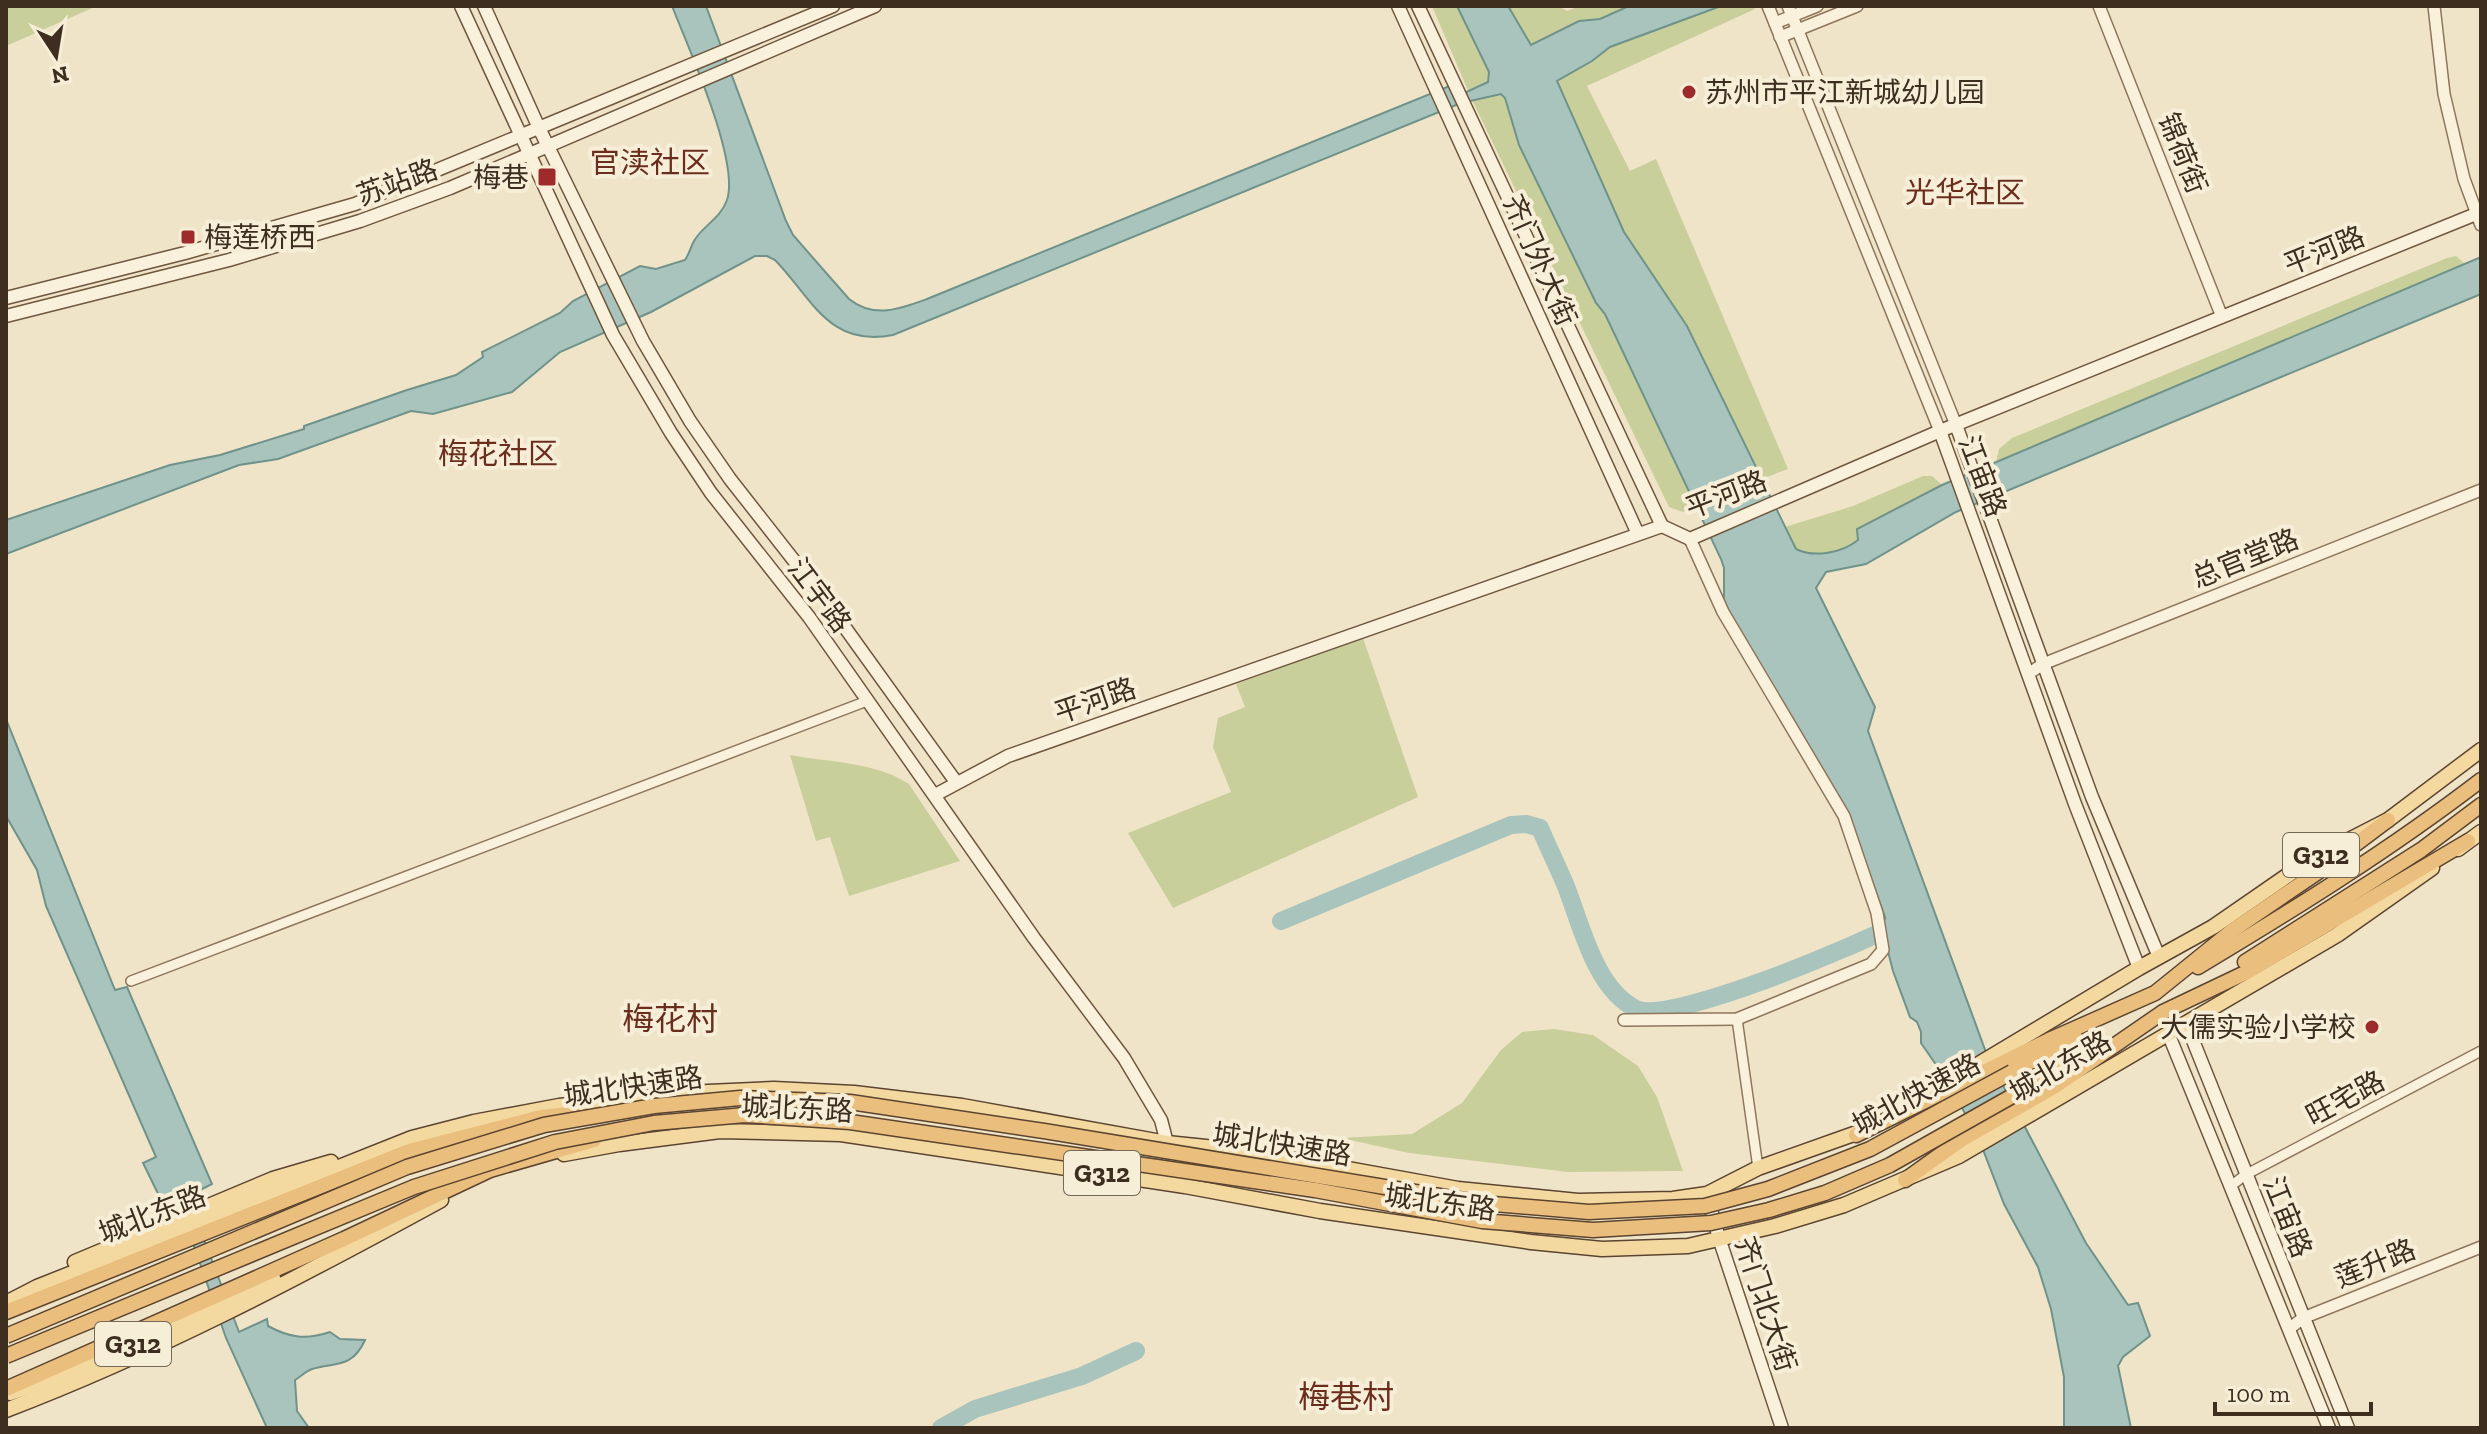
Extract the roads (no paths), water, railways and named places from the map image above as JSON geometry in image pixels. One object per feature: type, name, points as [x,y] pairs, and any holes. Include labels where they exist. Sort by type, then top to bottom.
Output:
[{"type":"highway","name":"城北快速路","points":[[6,1336],[407,1167],[544,1125],[654,1106],[740,1098],[850,1102],[1482,1203],[1589,1212],[1705,1206],[1768,1189],[1870,1149],[2012,1072],[2155,993],[2315,896],[2420,827],[2481,780]]},
{"type":"highway","name":"城北快速路","points":[[6,1356],[414,1187],[555,1142],[654,1123],[745,1115],[850,1122],[1315,1190],[1482,1221],[1593,1230],[1711,1223],[1825,1193],[1890,1165],[2163,1012],[2421,850],[2481,805]]},
{"type":"highway","points":[[1856,1135],[2049,1040],[2155,993],[2233,930],[2388,820]]},
{"type":"highway","points":[[1905,1180],[1961,1140],[2054,1087],[2163,1012],[2247,972],[2468,841]]},
{"type":"highway","points":[[6,1312],[409,1151],[541,1117],[654,1106]]},
{"type":"highway","points":[[6,1392],[490,1170],[654,1123]]},
{"type":"main road","name":"江宇路","points":[[461,6],[613,335],[694,467],[802,607],[1034,938],[1124,1058],[1161,1120],[1185,1186]]},
{"type":"main road","name":"江宇路","points":[[484,6],[539,128],[662,374],[713,454],[828,604],[956,782]]},
{"type":"main road","name":"苏站路","points":[[6,298],[185,253],[369,198],[833,6]]},
{"type":"main road","name":"苏站路","points":[[6,316],[318,235],[450,188],[875,6]]},
{"type":"main road","name":"齐门外大街","points":[[1398,6],[1638,534]]},
{"type":"main road","name":"齐门外大街","points":[[1418,6],[1662,526]]},
{"type":"main road","name":"平河路","points":[[935,795],[1008,756],[1638,534],[1662,526],[1690,539],[1940,431],[2480,217]]},
{"type":"main road","name":"江宙路","points":[[1956,425],[2092,797],[2159,957]]},
{"type":"main road","name":"江宙路","points":[[1940,431],[2139,968]]},
{"type":"main road","name":"城北东路","points":[[6,1303],[37,1287],[412,1138],[474,1122],[559,1106],[708,1092],[774,1089],[854,1093],[962,1106],[1167,1143],[1254,1152],[1458,1189],[1563,1199],[1673,1199],[1707,1194],[1758,1168],[1856,1135],[2213,927],[2310,860],[2388,820],[2481,750]]},
{"type":"main road","name":"城北东路","points":[[6,1392],[75,1372],[462,1188],[534,1160],[619,1144],[720,1131],[841,1134],[1531,1242],[1602,1249],[1688,1246],[1775,1226],[1844,1205],[1959,1156],[2337,935],[2481,832]]},
{"type":"main road","name":"江宙路","points":[[2186,1023],[2348,1428]]},
{"type":"main road","name":"江宙路","points":[[2168,1033],[2329,1428]]},
{"type":"main road","points":[[6,1292],[273,1179],[412,1138]]},
{"type":"main road","points":[[6,1410],[83,1381],[336,1258],[462,1188]]},
{"type":"main road","name":"齐门北大街","points":[[1707,1194],[1782,1428]]},
{"type":"street","name":"江宙路","points":[[1768,6],[1940,431]]},
{"type":"street","points":[[1775,23],[1790,11],[1817,6]]},
{"type":"street","points":[[1780,37],[1857,6]]},
{"type":"street","name":"锦荷街","points":[[2099,6],[2222,317]]},
{"type":"street","points":[[2434,6],[2444,94],[2464,179],[2480,217]]},
{"type":"street","name":"江宙路","points":[[1790,11],[1956,425]]},
{"type":"street","name":"总官堂路","points":[[2028,674],[2043,664],[2481,490]]},
{"type":"street","points":[[1624,1020],[1737,1019],[1871,964],[1883,950],[1877,913],[1844,816],[1723,612],[1690,539]]},
{"type":"street","points":[[131,981],[867,701]]},
{"type":"street","points":[[1737,1019],[1758,1168]]},
{"type":"street","name":"旺宅路","points":[[2231,1186],[2245,1175],[2481,1051]]},
{"type":"street","name":"莲升路","points":[[2289,1329],[2303,1318],[2481,1247]]},
{"type":"water","points":[[672,6],[706,6],[793,235],[849,299],[868,309],[887,310],[927,299],[1452,85],[1458,96],[1488,82],[1489,72],[1457,6],[1508,6],[1531,45],[1579,21],[1600,19],[1629,6],[1721,6],[1610,47],[1557,81],[1624,232],[1687,326],[1796,549],[1803,552],[1828,553],[1844,548],[1858,540],[1857,529],[1942,485],[2481,257],[2481,294],[1956,512],[1866,564],[1826,572],[1816,588],[1875,707],[1868,731],[1987,1055],[2086,1243],[2128,1305],[2138,1303],[2150,1336],[2123,1357],[2118,1366],[2131,1428],[2064,1428],[2064,1377],[2051,1309],[2038,1267],[2004,1204],[1980,1142],[1950,1085],[1921,1043],[1917,1022],[1910,1017],[1883,932],[1885,917],[1844,806],[1724,604],[1721,559],[1605,314],[1596,303],[1519,145],[1505,98],[1501,94],[1461,103],[893,335],[871,337],[837,327],[824,317],[775,260],[755,256],[651,312],[560,352],[512,392],[433,414],[411,411],[278,459],[239,465],[6,554],[6,520],[170,465],[220,455],[304,429],[304,426],[456,375],[483,357],[482,352],[560,313],[573,301],[640,266],[656,269],[685,260],[696,237],[724,207],[729,182],[720,132]]},
{"type":"water","points":[[6,719],[115,990],[127,987],[212,1184],[198,1191],[207,1223],[200,1229],[239,1332],[267,1319],[268,1326],[291,1335],[306,1337],[330,1332],[340,1339],[365,1340],[349,1360],[312,1369],[295,1380],[297,1411],[309,1428],[267,1428],[226,1338],[178,1200],[164,1206],[143,1163],[156,1157],[46,906],[37,870],[6,816]]},
{"type":"waterway","points":[[1281,921],[1511,825],[1526,824],[1540,828],[1599,971],[1609,986],[1636,1009],[1655,1011],[1723,995],[1805,965],[1895,925]]},
{"type":"waterway","points":[[941,1428],[975,1409],[1082,1376],[1136,1351]]},
{"type":"place","name":"苏州市平江新城幼儿园","points":[[1689,92]]},
{"type":"place","name":"梅巷","points":[[547,177]]},
{"type":"place","name":"梅莲桥西","points":[[188,237]]},
{"type":"place","name":"大儒实验小学校","points":[[2372,1027]]},
{"type":"district","name":"官渎社区","points":[[650,163]]},
{"type":"district","name":"光华社区","points":[[1965,193]]},
{"type":"district","name":"梅花社区","points":[[498,454]]},
{"type":"district","name":"梅花村","points":[[670,1019]]},
{"type":"district","name":"梅巷村","points":[[1346,1397]]}]
